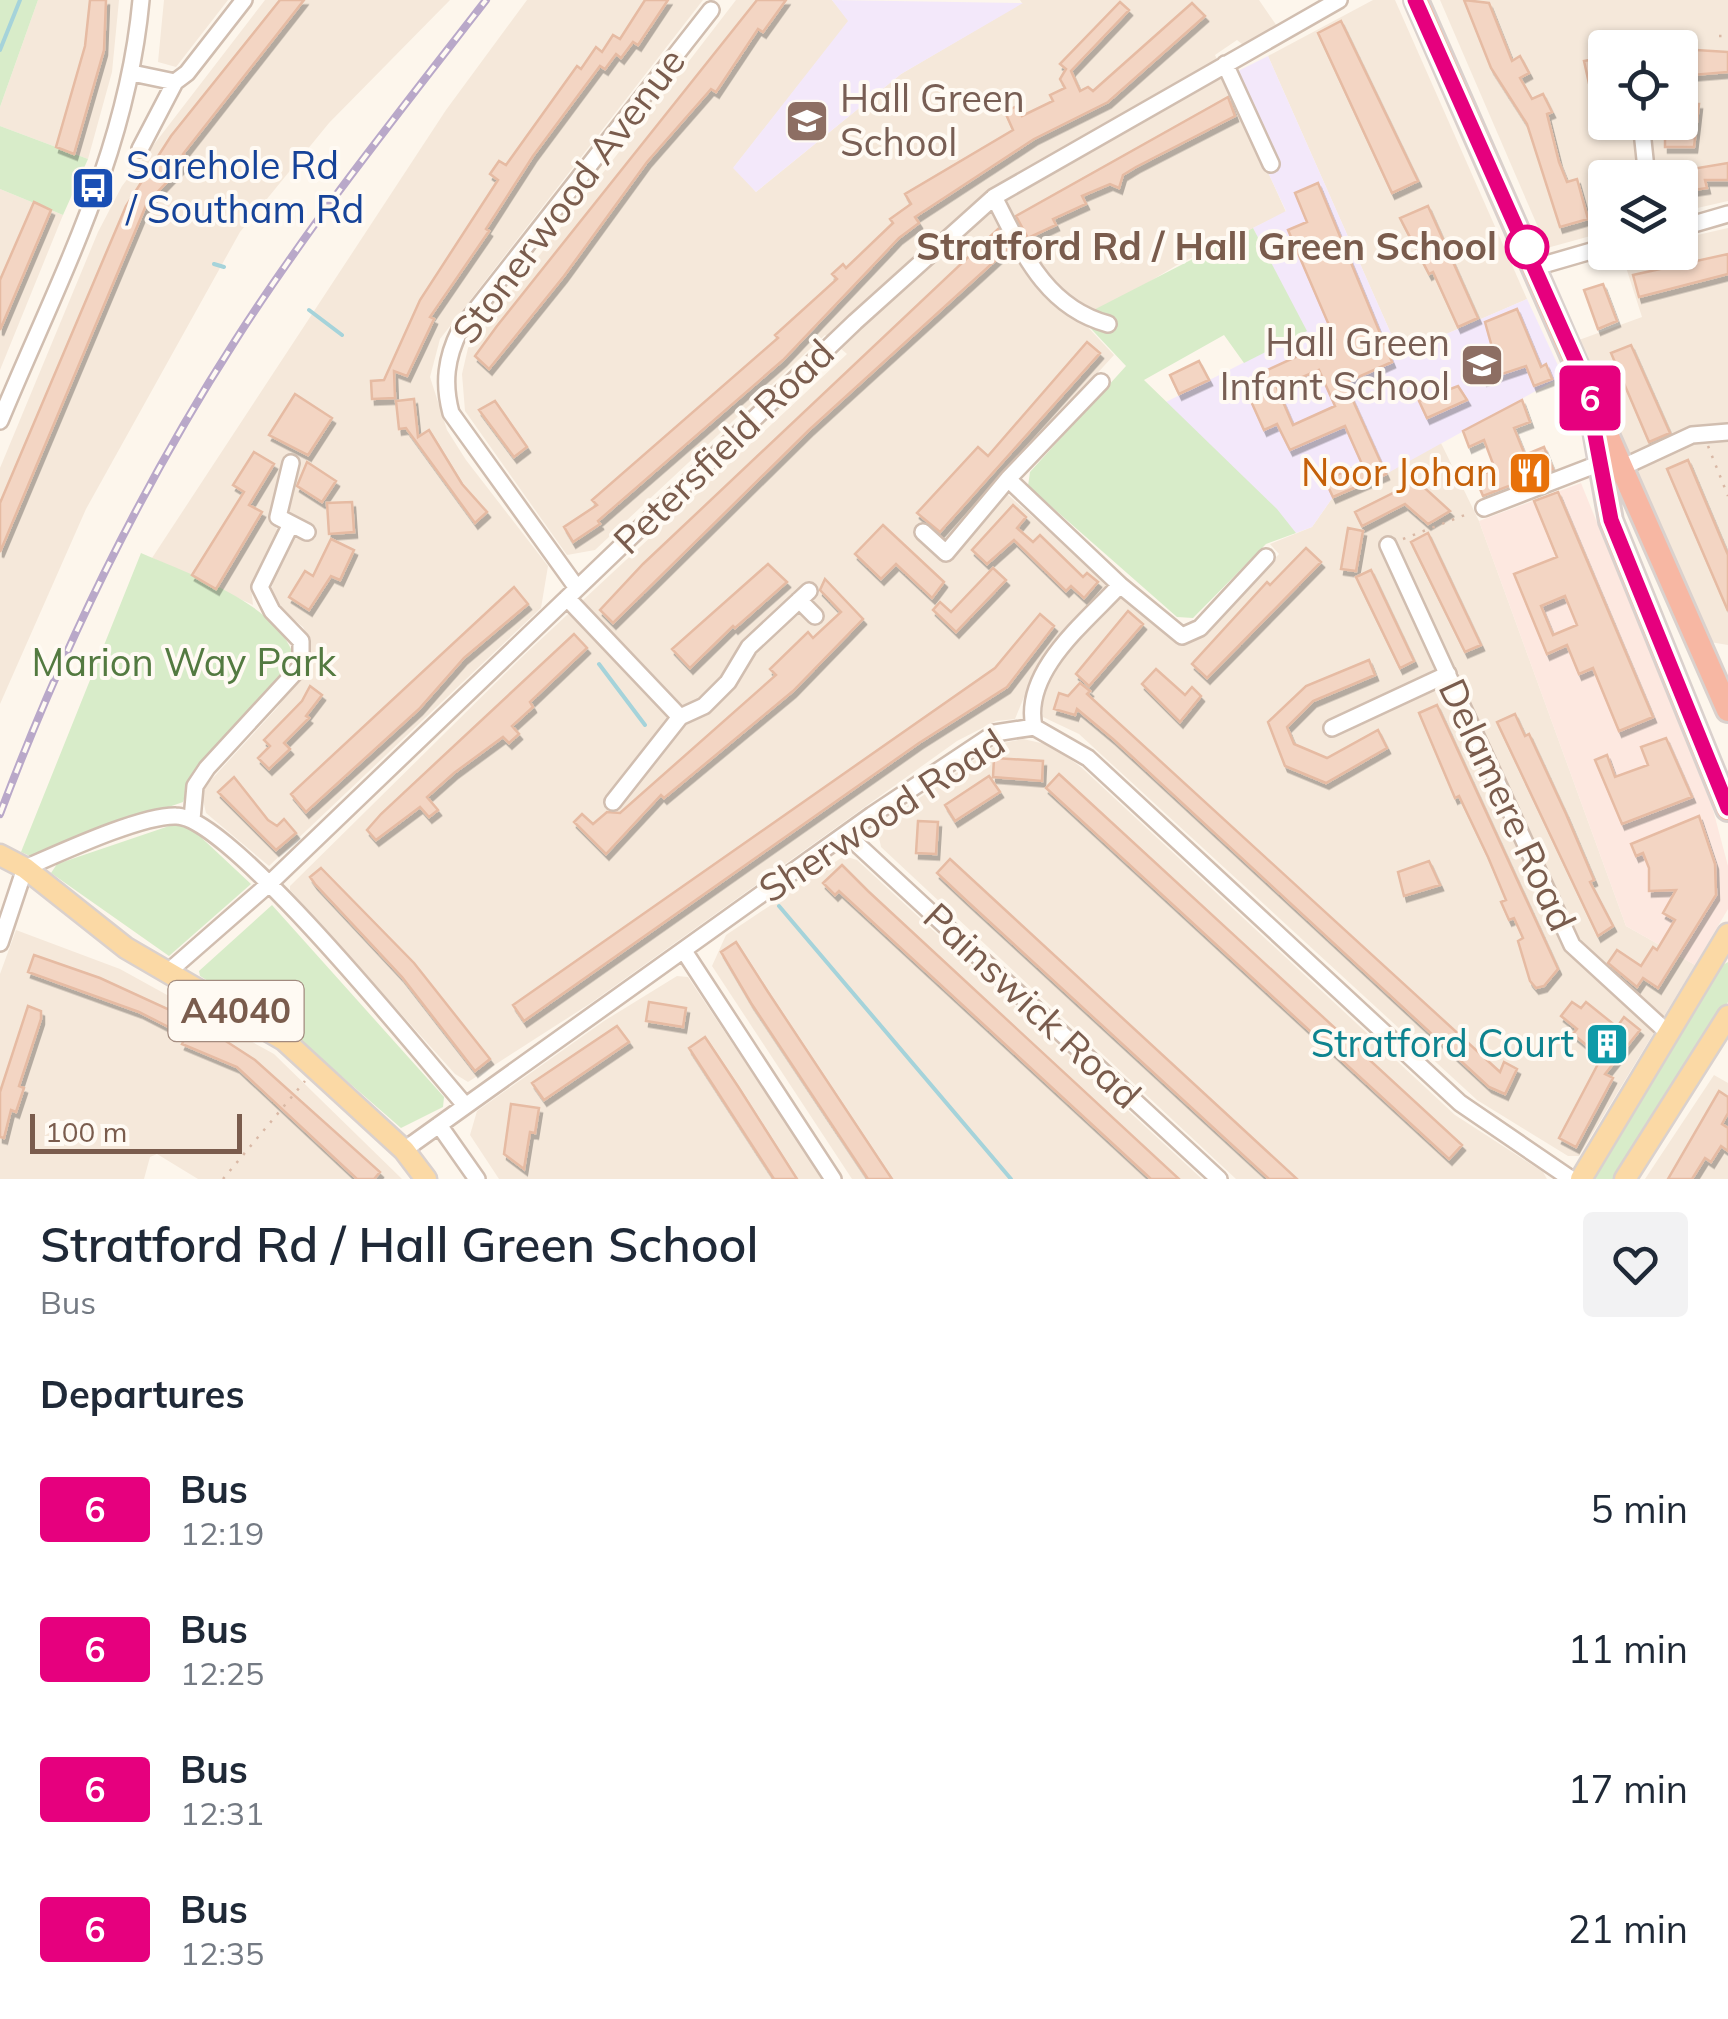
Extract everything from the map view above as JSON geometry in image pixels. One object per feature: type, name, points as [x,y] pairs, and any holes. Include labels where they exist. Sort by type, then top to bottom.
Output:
[{"type":"highway","points":[[1416,0],[1728,710]]},
{"type":"highway","points":[[1590,395],[1599,471],[1611,520],[1727,805]]},
{"type":"highway","points":[[1599,471],[1623,467]]},
{"type":"main road","name":"A4040","points":[[0,855],[25,868],[126,948],[284,1040],[404,1150],[426,1179]]},
{"type":"main road","points":[[1581,1179],[1668,1033],[1722,953],[1728,934]]},
{"type":"main road","points":[[1625,1179],[1728,1016]]},
{"type":"street","points":[[0,422],[102,185],[132,73],[141,0]]},
{"type":"street","points":[[140,148],[174,82],[187,72],[244,0]]},
{"type":"street","name":"Petersfield Road","points":[[167,973],[270,882],[854,322],[994,197],[1339,0]]},
{"type":"street","name":"Stonerwood Avenue","points":[[680,718],[572,594],[451,414],[446,380],[450,351],[460,330],[711,10]]},
{"type":"street","points":[[1225,64],[1271,164]]},
{"type":"street","points":[[132,73],[174,82]]},
{"type":"street","points":[[994,197],[1043,286],[1080,316],[1108,324]]},
{"type":"street","points":[[1698,223],[1728,214]]},
{"type":"street","points":[[1536,267],[1588,253]]},
{"type":"street","points":[[923,532],[952,558],[1008,479],[1102,382]]},
{"type":"street","points":[[1623,467],[1692,435],[1728,432]]},
{"type":"street","points":[[192,819],[196,786],[207,768],[300,666],[301,642],[272,611],[260,587],[285,520],[291,463]]},
{"type":"street","points":[[1484,508],[1599,471]]},
{"type":"street","points":[[1008,479],[1181,642],[1200,628],[1266,557]]},
{"type":"street","points":[[285,520],[307,532]]},
{"type":"street","name":"Delamere Road","points":[[1388,546],[1572,945],[1668,1033]]},
{"type":"street","points":[[1034,727],[1030,708],[1050,661],[1120,585]]},
{"type":"street","points":[[614,802],[680,718],[704,706],[728,682],[749,647],[804,595],[815,616]]},
{"type":"street","points":[[1332,728],[1448,674]]},
{"type":"street","name":"Sherwood Road","points":[[404,1150],[846,834],[995,733],[1034,727],[1088,758],[1460,1104],[1572,1179]]},
{"type":"street","points":[[0,943],[25,868],[159,819],[192,819],[270,882],[465,1105]]},
{"type":"street","name":"Painswick Road","points":[[846,834],[1219,1179]]},
{"type":"street","points":[[684,951],[833,1179]]},
{"type":"street","points":[[439,1124],[477,1179]]},
{"type":"path","points":[[1719,36],[1728,36]]},
{"type":"path","points":[[1704,435],[1728,496]]},
{"type":"path","points":[[1388,546],[1484,508]]},
{"type":"path","points":[[222,1179],[316,1069]]},
{"type":"shaded area","points":[[38,0],[119,0],[112,72],[88,159],[0,126],[0,107]]},
{"type":"shaded area","points":[[164,0],[228,0],[176,67],[158,62]]},
{"type":"shaded area","points":[[265,0],[450,0],[329,123],[240,232],[86,509],[0,704],[0,468],[98,232],[122,186]]},
{"type":"shaded area","points":[[527,0],[703,0],[440,339],[430,377],[447,430],[548,566],[541,608],[269,866],[206,813],[201,791],[277,708],[311,661],[311,643],[303,627],[276,605],[272,588],[274,573],[294,538],[306,540],[313,526],[279,506],[272,519],[278,532],[251,587],[253,605],[152,558],[446,110]]},
{"type":"shaded area","points":[[736,0],[832,0],[849,21],[734,167],[756,192],[901,74],[1022,3],[1020,0],[1259,0],[1281,32],[1248,49],[1237,40],[1215,55],[1286,212],[1177,265],[1083,322],[1114,355],[996,484],[1120,595],[1186,645],[1207,631],[1279,554],[1270,544],[1312,527],[1333,497],[1386,474],[1440,441],[1479,521],[1626,926],[1695,965],[1579,1156],[1568,1156],[1477,1100],[1079,734],[1043,717],[1043,701],[1024,697],[1015,719],[996,721],[957,741],[591,1003],[468,1082],[455,1074],[290,890],[523,656],[847,354],[825,335],[595,550],[567,555],[465,411],[462,374],[468,348]]},
{"type":"shaded area","name":"Hall Green School","points":[[832,0],[1023,3],[901,74],[756,192],[733,168],[848,21]]},
{"type":"shaded area","points":[[1373,0],[1395,0],[1527,299],[1400,354],[1268,56]]},
{"type":"shaded area","points":[[1440,0],[1728,0],[1728,201],[1698,208],[1698,160],[1651,160],[1649,140],[1698,140],[1698,30],[1588,30],[1588,140],[1638,140],[1638,160],[1588,160],[1588,237],[1547,248]]},
{"type":"shaded area","points":[[1268,56],[1400,354],[1527,299],[1563,376],[1386,474],[1333,497],[1312,527],[1296,533],[1166,402],[1306,331],[1253,228],[1286,211],[1224,78]]},
{"type":"shaded area","points":[[0,189],[63,215],[0,370]]},
{"type":"shaded area","points":[[1728,228],[1728,645],[1704,641],[1594,386],[1579,340],[1642,317],[1627,270],[1698,270],[1698,235]]},
{"type":"shaded area","points":[[1581,483],[1712,806],[1728,866],[1728,909],[1695,965],[1626,926],[1479,521]]},
{"type":"shaded area","points":[[1023,739],[1050,745],[1081,767],[1455,1115],[1543,1172],[1547,1179],[1236,1179],[881,847],[878,833],[883,823],[998,744]]},
{"type":"shaded area","points":[[844,856],[857,860],[1202,1179],[852,1179],[712,966],[726,935]]},
{"type":"shaded area","points":[[16,930],[120,969],[274,1054],[402,1179],[198,1179],[157,1154],[150,1157],[144,1179],[0,1179],[0,974]]},
{"type":"shaded area","points":[[677,976],[688,977],[823,1179],[499,1179],[470,1135],[477,1111],[604,1021]]},
{"type":"shaded area","points":[[1714,1075],[1728,1083],[1728,1179],[1645,1179]]},
{"type":"green space","points":[[0,0],[38,0],[0,107]]},
{"type":"green space","points":[[0,126],[88,159],[63,215],[0,189]]},
{"type":"green space","points":[[1253,228],[1307,331],[1244,363],[1224,335],[1144,380],[1277,509],[1296,533],[1266,544],[1193,618],[1177,617],[1028,486],[1030,472],[1126,366],[1080,317]]},
{"type":"green space","name":"Marion Way Park","points":[[141,553],[227,591],[266,618],[292,651],[286,669],[190,780],[183,802],[30,856],[21,852]]},
{"type":"green space","points":[[175,824],[190,827],[251,884],[169,956],[51,873],[57,864]]},
{"type":"green space","points":[[272,905],[444,1097],[443,1107],[401,1128],[293,1034],[200,976],[199,971]]},
{"type":"green space","points":[[1728,962],[1728,1002],[1620,1179],[1592,1179],[1721,966]]},
{"type":"building","points":[[90,0],[106,0],[104,50],[74,154],[56,147],[85,46]]},
{"type":"building","points":[[280,0],[304,0],[183,154],[189,159],[147,203],[0,552],[0,503],[126,206],[171,136]]},
{"type":"building","points":[[645,0],[668,0],[638,45],[633,42],[621,58],[616,54],[605,69],[600,66],[533,156],[486,229],[489,231],[430,317],[434,319],[407,376],[394,371],[395,398],[372,399],[371,381],[384,380],[420,300],[498,180],[490,174],[499,161],[506,165],[577,66],[581,69],[596,47],[602,52],[613,35],[620,39]]},
{"type":"building","points":[[757,0],[786,0],[763,32],[758,29],[716,92],[711,89],[647,162],[564,276],[489,369],[475,356]]},
{"type":"building","points":[[1464,0],[1489,3],[1512,61],[1520,56],[1529,73],[1520,78],[1532,99],[1543,94],[1552,112],[1547,114],[1559,162],[1567,182],[1577,179],[1588,219],[1560,227],[1527,124],[1491,68]]},
{"type":"building","points":[[1120,2],[1129,10],[1071,71],[1080,91],[1088,87],[1093,91],[1192,3],[1205,16],[1108,102],[1034,139],[915,217],[919,223],[899,238],[783,360],[598,521],[600,524],[573,542],[564,527],[597,505],[592,500],[778,338],[775,335],[837,279],[832,274],[843,264],[846,268],[893,223],[890,219],[911,204],[905,194],[1013,130],[1005,112],[1017,106],[1022,116],[1053,101],[1050,95],[1065,88],[1060,79],[1066,69],[1060,64]]},
{"type":"building","points":[[1341,21],[1418,181],[1392,193],[1318,33]]},
{"type":"building","points":[[1698,50],[1728,52],[1728,72],[1698,74]]},
{"type":"building","points":[[1228,97],[1235,116],[1123,175],[1119,188],[1110,184],[1082,196],[1086,204],[1053,219],[1056,225],[1028,238],[1016,216]]},
{"type":"building","points":[[1665,140],[1695,140],[1694,147],[1665,147]]},
{"type":"building","points":[[1728,163],[1728,180],[1705,180],[1707,188],[1698,189],[1698,168]]},
{"type":"building","points":[[1318,183],[1392,362],[1345,383],[1386,474],[1333,497],[1325,480],[1362,464],[1345,426],[1290,450],[1277,424],[1264,430],[1250,399],[1269,391],[1261,373],[1335,339],[1288,230],[1307,222],[1295,193]],"holes":[[[1319,370],[1335,406],[1293,425],[1277,388]]]},
{"type":"building","points":[[34,202],[51,210],[0,330],[0,280]]},
{"type":"building","points":[[1428,206],[1478,318],[1458,327],[1433,272],[1429,274],[1400,218]]},
{"type":"building","points":[[998,229],[1008,249],[809,430],[613,623],[600,610],[643,564]]},
{"type":"building","points":[[1728,254],[1728,274],[1639,297],[1633,275],[1656,270],[1698,270],[1698,261]]},
{"type":"building","points":[[1603,284],[1617,321],[1598,329],[1584,290]]},
{"type":"building","points":[[1517,309],[1541,367],[1546,364],[1552,379],[1534,386],[1526,366],[1484,380],[1478,365],[1495,358],[1485,322]]},
{"type":"building","points":[[1087,342],[1100,353],[940,532],[917,513],[978,447],[988,456]]},
{"type":"building","points":[[1631,345],[1670,433],[1649,442],[1611,353]]},
{"type":"building","points":[[1199,361],[1209,380],[1179,394],[1170,375]]},
{"type":"building","points":[[1458,386],[1467,400],[1427,418],[1419,401]]},
{"type":"building","points":[[295,394],[332,418],[308,455],[269,435]]},
{"type":"building","points":[[414,399],[418,437],[429,430],[462,484],[487,512],[475,523],[406,428],[399,429],[396,401]]},
{"type":"building","points":[[1522,400],[1530,422],[1514,428],[1525,455],[1544,447],[1553,469],[1483,496],[1475,477],[1495,469],[1484,440],[1469,447],[1463,431]]},
{"type":"building","points":[[495,401],[527,447],[514,457],[479,410]]},
{"type":"building","points":[[254,452],[274,464],[249,505],[262,512],[216,589],[192,575],[244,492],[233,485]]},
{"type":"building","points":[[1688,460],[1728,555],[1728,611],[1667,469]]},
{"type":"building","points":[[307,462],[336,481],[322,502],[297,486]]},
{"type":"building","points":[[1417,481],[1450,511],[1428,524],[1405,504],[1362,526],[1355,512]]},
{"type":"building","points":[[1558,492],[1653,717],[1619,731],[1593,668],[1579,674],[1567,645],[1547,654],[1514,574],[1557,557],[1534,501]],"holes":[[[1565,596],[1577,625],[1553,635],[1541,606]]]},
{"type":"building","points":[[352,502],[354,532],[329,534],[327,503]]},
{"type":"building","points":[[1013,505],[1026,517],[1017,528],[1033,542],[1040,535],[1083,577],[1087,573],[1098,582],[1084,598],[1071,586],[1066,591],[1014,540],[987,564],[972,550]]},
{"type":"building","points":[[883,525],[944,582],[932,598],[896,564],[881,579],[855,554]]},
{"type":"building","points":[[1348,528],[1363,531],[1356,571],[1341,569]]},
{"type":"building","points":[[1428,533],[1481,645],[1465,652],[1411,542]]},
{"type":"building","points":[[331,539],[354,550],[340,580],[331,576],[309,610],[289,597],[305,571],[313,576]]},
{"type":"building","points":[[1306,548],[1321,562],[1207,678],[1192,664],[1267,582],[1270,585]]},
{"type":"building","points":[[768,564],[787,582],[690,668],[672,649]]},
{"type":"building","points":[[993,568],[1006,580],[956,632],[933,610],[940,602],[951,612]]},
{"type":"building","points":[[1371,570],[1414,661],[1400,668],[1356,577]]},
{"type":"building","points":[[825,579],[863,619],[793,691],[664,798],[661,795],[606,854],[574,822],[582,814],[593,824],[607,812],[620,813],[776,675],[770,669],[808,632],[813,638],[841,612],[820,590]]},
{"type":"building","points":[[514,587],[528,604],[464,658],[419,709],[306,812],[291,794]]},
{"type":"building","points":[[1128,611],[1143,624],[1089,686],[1076,674]]},
{"type":"building","points":[[1040,614],[1054,626],[1007,687],[919,743],[524,1021],[513,1005],[995,668]]},
{"type":"building","points":[[574,634],[587,648],[530,702],[533,707],[512,726],[519,734],[509,743],[503,737],[427,797],[438,810],[429,817],[420,807],[376,840],[367,830],[381,814]]},
{"type":"building","points":[[1369,660],[1375,675],[1313,701],[1287,727],[1294,744],[1327,758],[1378,730],[1387,748],[1326,783],[1285,766],[1268,722],[1306,686]]},
{"type":"building","points":[[1156,669],[1185,695],[1192,687],[1201,696],[1180,722],[1142,684]]},
{"type":"building","points":[[1080,683],[1090,691],[1087,694],[1500,1072],[1504,1062],[1517,1069],[1505,1094],[1489,1087],[1113,739],[1077,709],[1075,715],[1054,709],[1059,693],[1068,696]]},
{"type":"building","points":[[310,686],[322,695],[306,716],[309,718],[284,743],[290,749],[269,769],[258,758],[270,746],[264,740],[302,701]]},
{"type":"building","points":[[1437,705],[1558,969],[1544,986],[1536,988],[1530,981],[1518,941],[1523,938],[1514,918],[1509,920],[1501,902],[1506,900],[1488,857],[1459,796],[1455,798],[1419,713]]},
{"type":"building","points":[[1515,714],[1525,736],[1529,734],[1566,814],[1594,880],[1590,882],[1613,926],[1598,936],[1497,722]]},
{"type":"building","points":[[1666,738],[1692,797],[1622,824],[1595,760],[1607,755],[1615,777],[1648,765],[1641,747]]},
{"type":"building","points":[[994,758],[1043,761],[1042,781],[993,777]]},
{"type":"building","points":[[1059,774],[1462,1145],[1449,1159],[1046,788]]},
{"type":"building","points":[[989,776],[1000,792],[955,821],[945,805]]},
{"type":"building","points":[[234,777],[268,820],[277,826],[284,819],[296,833],[276,850],[218,792]]},
{"type":"building","points":[[1699,816],[1715,864],[1716,895],[1658,988],[1643,978],[1637,987],[1608,963],[1617,950],[1641,966],[1653,947],[1657,950],[1675,920],[1663,913],[1676,890],[1649,891],[1649,868],[1643,853],[1636,856],[1631,844]]},
{"type":"building","points":[[918,821],[938,822],[936,854],[916,853]]},
{"type":"building","points":[[950,859],[1297,1179],[1269,1179],[968,902],[937,873]]},
{"type":"building","points":[[1429,861],[1440,885],[1404,896],[1398,872]]},
{"type":"building","points":[[842,865],[1179,1179],[1151,1179],[839,891],[835,895],[823,883]]},
{"type":"building","points":[[321,868],[414,963],[490,1059],[475,1071],[402,977],[315,884],[310,877]]},
{"type":"building","points":[[736,942],[892,1179],[868,1179],[751,1003],[721,952]]},
{"type":"building","points":[[34,955],[100,978],[198,1023],[255,1060],[380,1172],[374,1179],[357,1179],[237,1067],[182,1044],[186,1036],[139,1012],[28,972]]},
{"type":"building","points":[[649,1002],[686,1008],[683,1027],[646,1021]]},
{"type":"building","points":[[1572,1002],[1581,1008],[1586,1002],[1617,1027],[1624,1017],[1640,1030],[1605,1074],[1613,1078],[1576,1147],[1559,1138],[1599,1062],[1592,1057],[1596,1053],[1573,1034],[1577,1029],[1561,1016]]},
{"type":"building","points":[[28,1006],[41,1011],[41,1019],[19,1086],[24,1088],[16,1112],[11,1110],[4,1138],[0,1137],[0,1092]]},
{"type":"building","points":[[617,1026],[629,1042],[544,1100],[532,1083]]},
{"type":"building","points":[[705,1037],[797,1179],[774,1179],[689,1048]]},
{"type":"building","points":[[1719,1091],[1728,1097],[1728,1113],[1722,1124],[1728,1128],[1728,1151],[1721,1146],[1711,1162],[1705,1158],[1692,1179],[1668,1179]]},
{"type":"building","points":[[511,1104],[539,1108],[535,1133],[530,1132],[524,1169],[504,1154]]},
{"type":"waterway","points":[[0,50],[20,0]]},
{"type":"waterway","points":[[214,264],[224,267]]},
{"type":"waterway","points":[[309,310],[342,335]]},
{"type":"waterway","points":[[599,664],[645,725]]},
{"type":"waterway","points":[[779,906],[1011,1179]]},
{"type":"railway","points":[[0,814],[105,572],[200,397],[325,210],[486,0]]},
{"type":"bus line","name":"6","points":[[1415,0],[1572,348],[1590,395],[1598,464],[1611,520],[1728,808]]},
{"type":"place","name":"Hall Green School","points":[[807,121]]},
{"type":"place","name":"Sarehole Rd / Southam Rd","points":[[93,188]]},
{"type":"place","name":"Stratford Rd / Hall Green School","points":[[1527,247]]},
{"type":"place","name":"Hall Green Infant School","points":[[1482,365]]},
{"type":"place","name":"Noor Johan","points":[[1530,473]]},
{"type":"place","name":"Stratford Court","points":[[1607,1044]]}]
